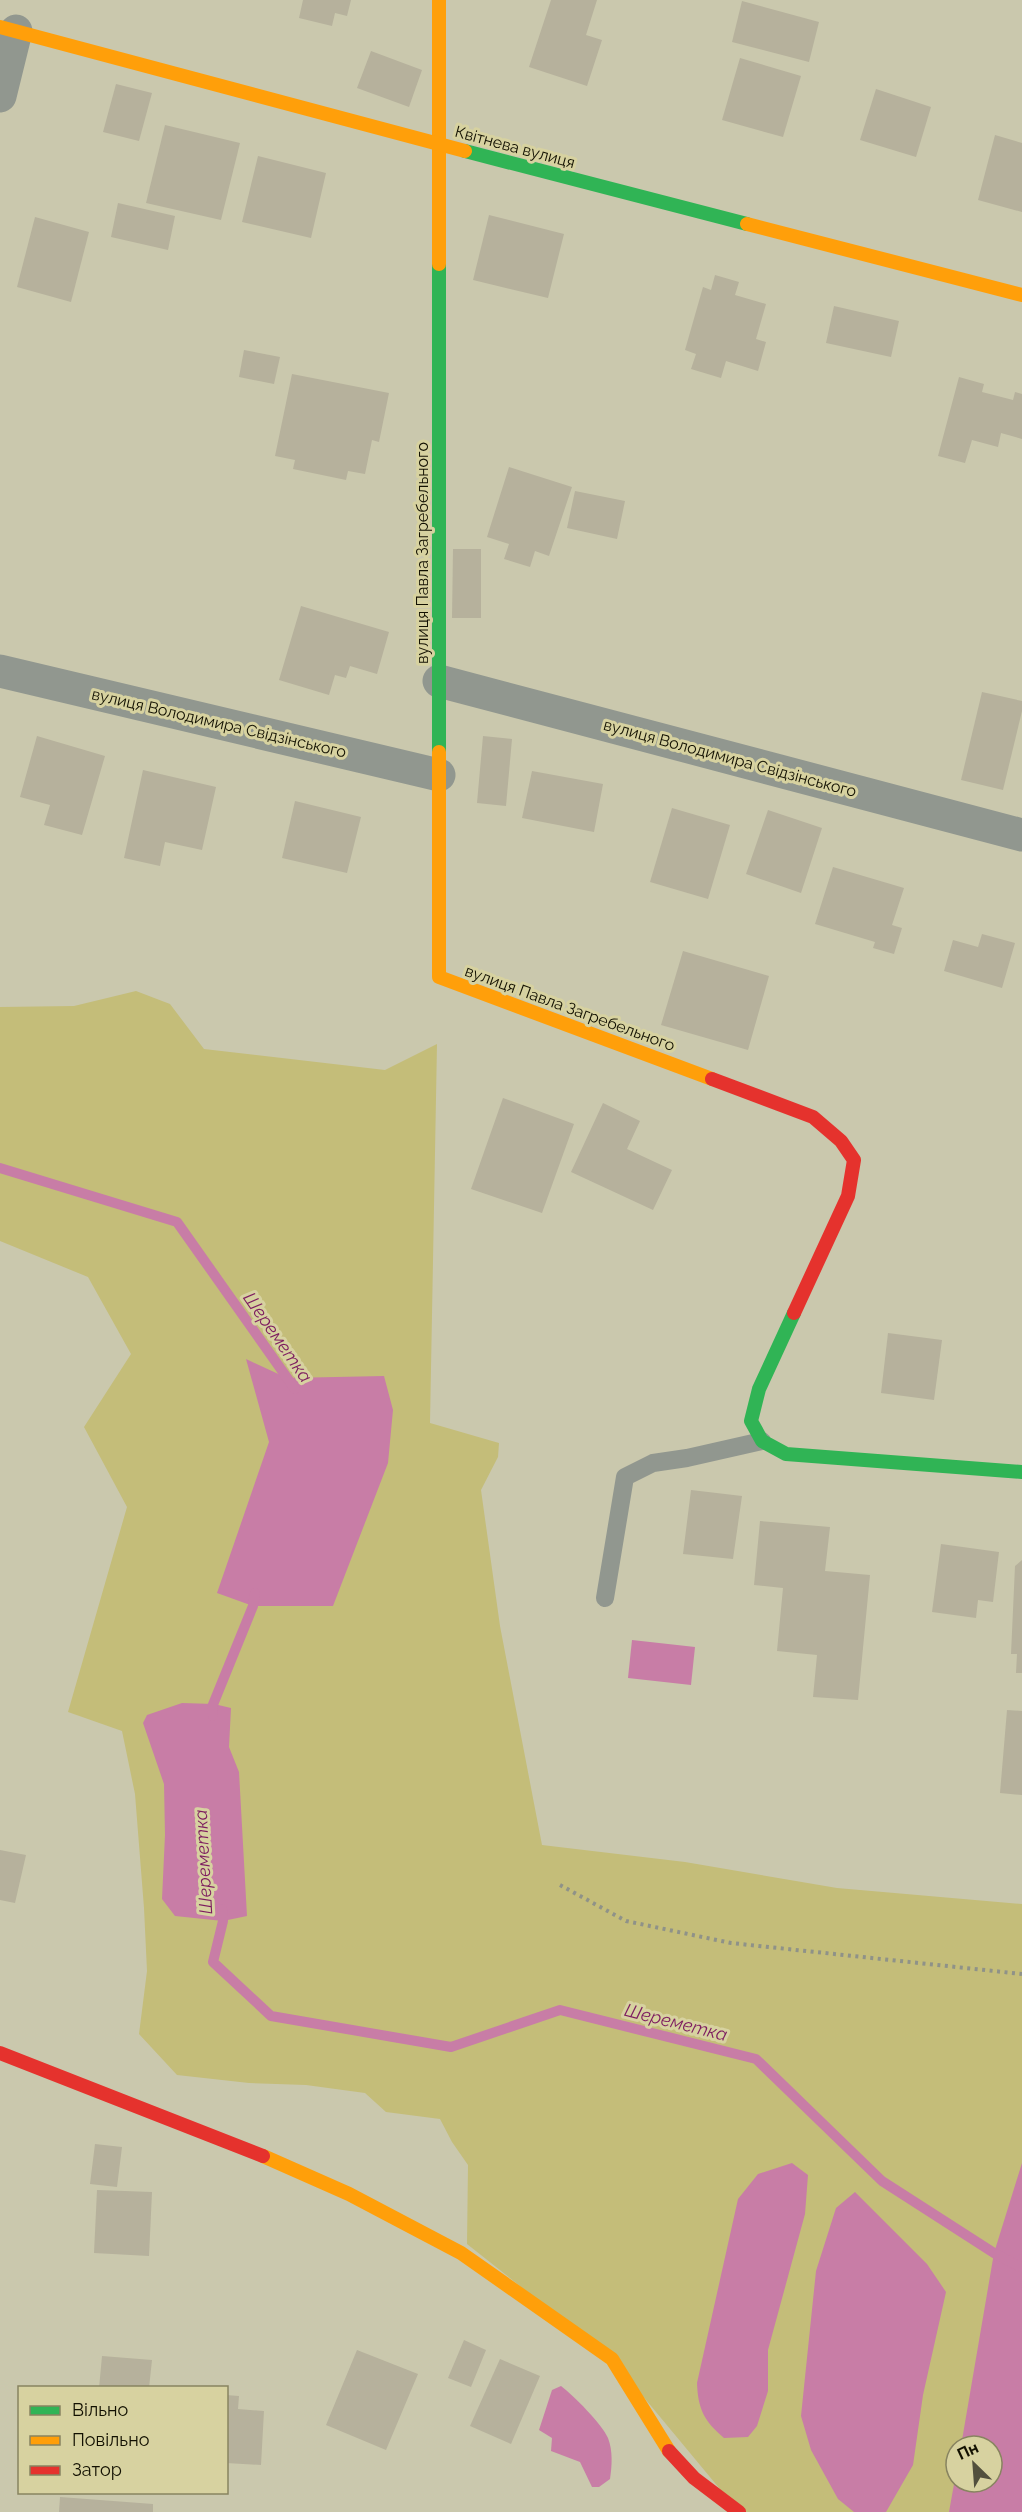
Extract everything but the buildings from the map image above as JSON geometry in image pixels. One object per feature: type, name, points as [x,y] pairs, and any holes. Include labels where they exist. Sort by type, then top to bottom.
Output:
[{"type":"street","name":"вулиця Павла Загребельного","points":[[439,0],[439,977],[813,1117],[841,1141],[854,1160],[848,1196],[759,1389],[751,1421],[762,1441]]},
{"type":"street","name":"Квітнева вулиця","points":[[8,29],[438,144],[1022,295]]},
{"type":"street","points":[[0,96],[8,29]]},
{"type":"street","name":"вулиця Володимира Свідзінського","points":[[0,671],[439,774]]},
{"type":"street","name":"вулиця Володимира Свідзінського","points":[[439,681],[1022,835]]},
{"type":"street","points":[[762,1441],[786,1454],[1022,1472]]},
{"type":"street","points":[[0,2053],[237,2144],[349,2194],[461,2253],[612,2359],[661,2441],[679,2464],[739,2512]]},
{"type":"lane","points":[[605,1598],[625,1477],[653,1462],[687,1458],[762,1441]]},
{"type":"path","points":[[560,1886],[626,1921],[731,1943],[1022,1974]]},
{"type":"shaded area","points":[[136,991],[170,1004],[204,1049],[385,1070],[437,1044],[430,1423],[499,1443],[498,1457],[481,1490],[500,1626],[542,1845],[685,1862],[837,1888],[1022,1904],[1022,2512],[739,2512],[612,2359],[467,2244],[468,2165],[440,2119],[386,2112],[365,2093],[306,2085],[249,2083],[177,2075],[139,2034],[147,1971],[144,1908],[135,1794],[122,1731],[68,1712],[127,1507],[84,1427],[131,1354],[88,1277],[0,1241],[0,1007],[74,1006]]},
{"type":"water","points":[[246,1359],[287,1378],[384,1376],[393,1410],[388,1463],[333,1606],[253,1606],[217,1593],[269,1442]]},
{"type":"water","points":[[632,1640],[695,1647],[691,1685],[628,1678]]},
{"type":"water","points":[[182,1703],[214,1704],[231,1708],[229,1747],[239,1772],[247,1916],[223,1921],[175,1916],[162,1899],[165,1835],[164,1784],[143,1723],[147,1715]]},
{"type":"water","points":[[792,2163],[808,2175],[805,2214],[768,2350],[768,2391],[757,2426],[748,2437],[724,2438],[711,2426],[703,2414],[697,2383],[738,2199],[758,2174]]},
{"type":"water","points":[[1022,2163],[1022,2512],[949,2512],[952,2494],[1004,2494],[1004,2434],[963,2434],[994,2253]]},
{"type":"water","points":[[855,2192],[927,2264],[946,2292],[923,2395],[913,2465],[886,2512],[854,2512],[838,2499],[811,2450],[801,2416],[816,2271],[836,2208]]},
{"type":"water","points":[[561,2386],[587,2410],[608,2438],[612,2458],[610,2479],[599,2487],[592,2487],[580,2462],[551,2451],[552,2438],[539,2430],[552,2390]]},
{"type":"waterway","name":"Шереметка","points":[[0,1168],[177,1222],[295,1389]]},
{"type":"waterway","name":"Шереметка","points":[[213,1716],[212,1707],[253,1606],[255,1593]]},
{"type":"waterway","name":"Шереметка","points":[[222,1909],[223,1921],[213,1962],[271,2016],[451,2047],[560,2010],[756,2059],[882,2181],[994,2253],[1022,2268]]},
{"type":"traffic: fast","points":[[465,151],[747,224]]},
{"type":"traffic: fast","points":[[439,264],[439,752]]},
{"type":"traffic: fast","points":[[794,1313],[759,1389],[751,1421],[762,1441],[786,1454],[1022,1472]]},
{"type":"traffic: slow","points":[[439,0],[439,264]]},
{"type":"traffic: slow","points":[[0,27],[465,151]]},
{"type":"traffic: slow","points":[[747,224],[1022,295]]},
{"type":"traffic: slow","points":[[439,752],[439,977],[712,1079]]},
{"type":"traffic: slow","points":[[263,2156],[349,2194],[461,2253],[612,2359],[669,2451]]},
{"type":"traffic: jam","points":[[712,1079],[813,1117],[841,1141],[854,1160],[848,1196],[794,1313]]},
{"type":"traffic: jam","points":[[0,2053],[263,2156]]},
{"type":"traffic: jam","points":[[669,2451],[694,2478],[739,2512]]}]
